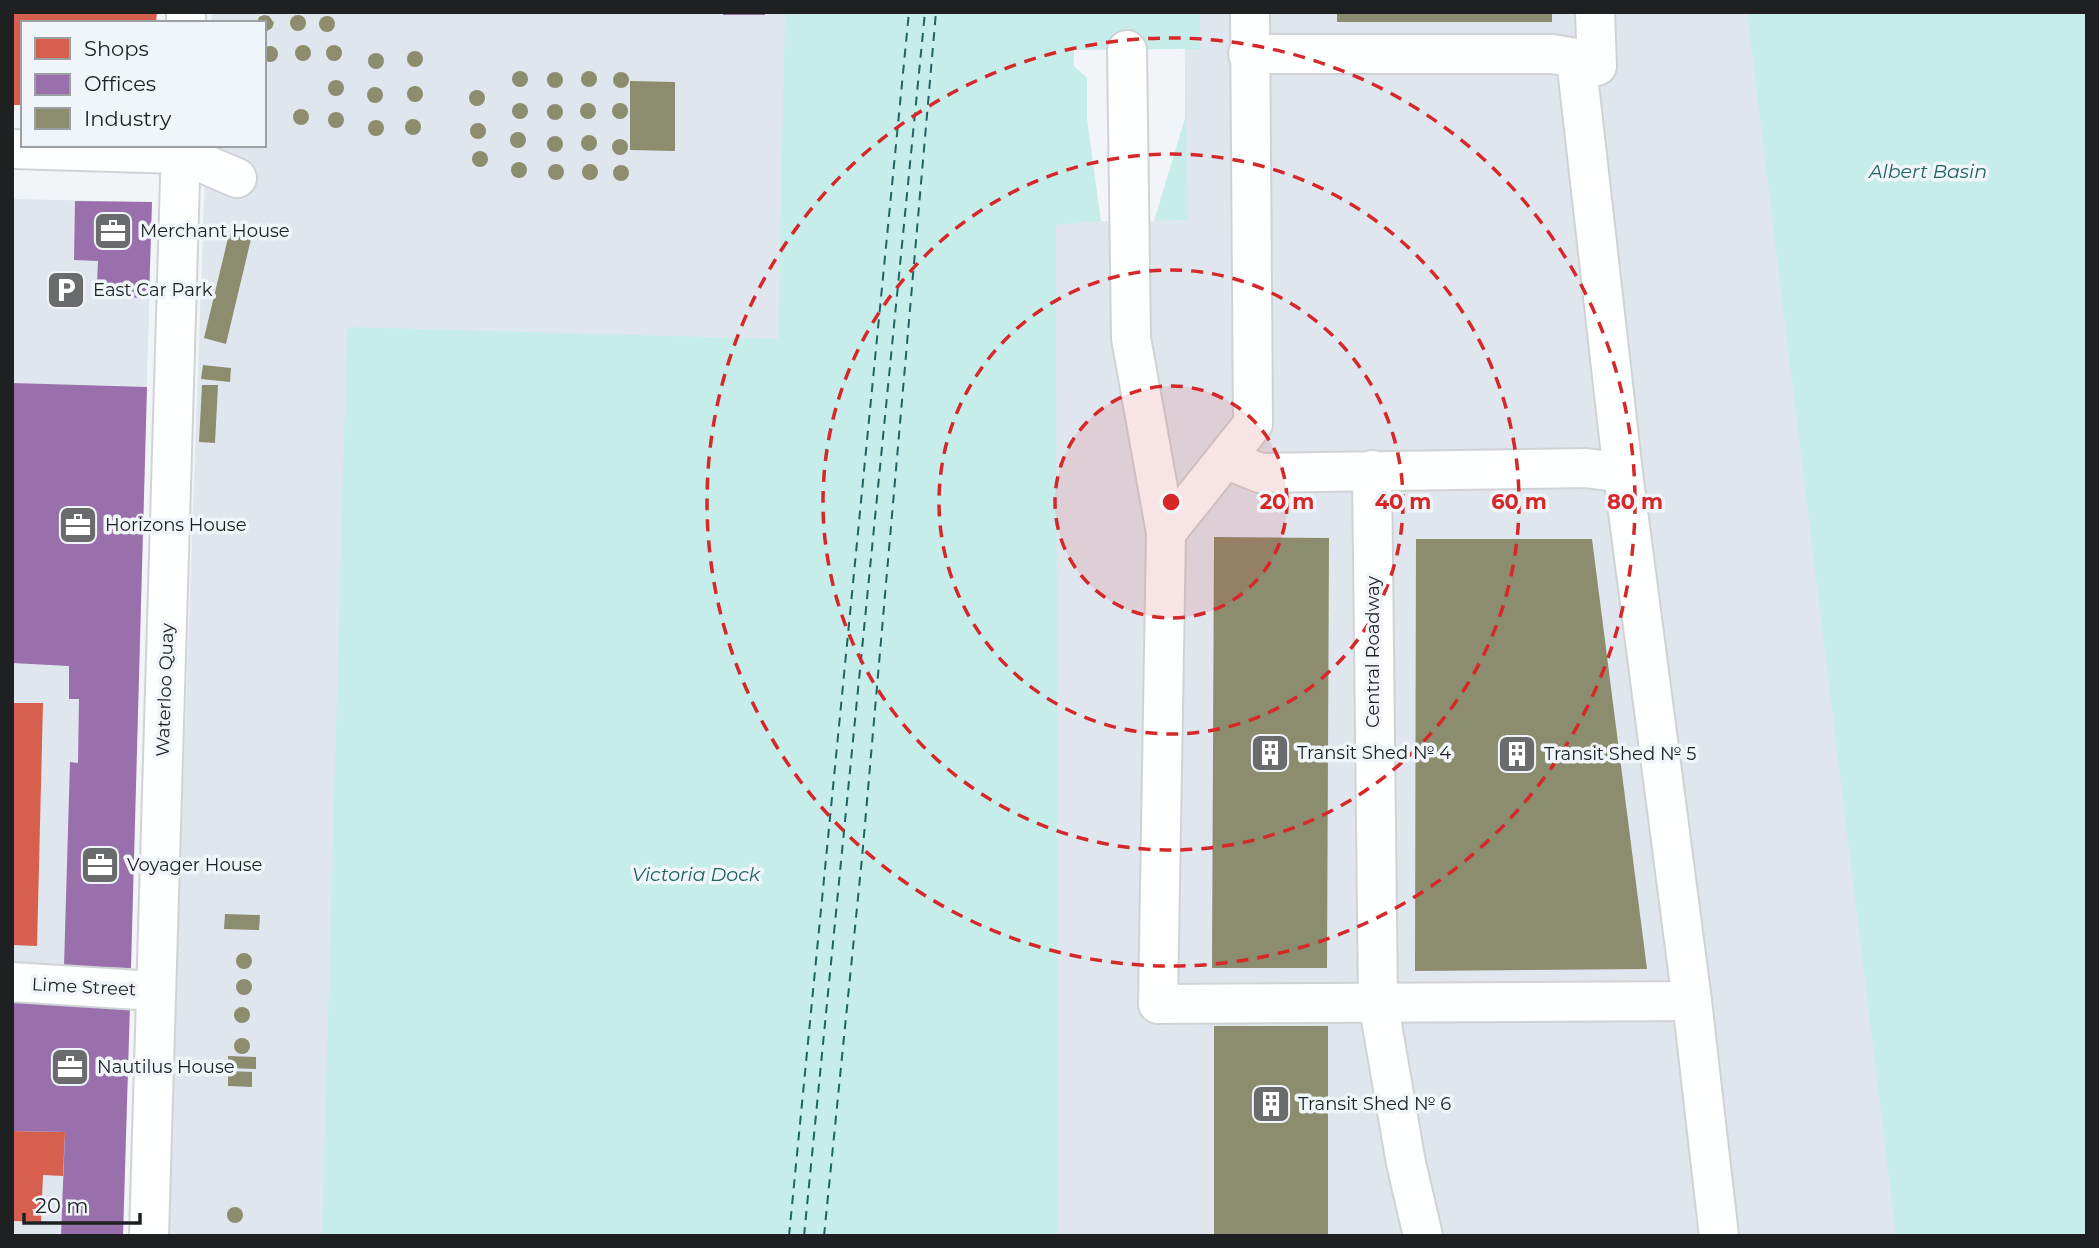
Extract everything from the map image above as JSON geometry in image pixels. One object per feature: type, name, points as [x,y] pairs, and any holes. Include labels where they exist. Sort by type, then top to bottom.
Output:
[{"type":"street","points":[[1166,533],[1253,424],[1248,54],[1250,12]]},
{"type":"street","points":[[1248,54],[1552,54],[1576,58],[1597,66],[1595,12]]},
{"type":"street","points":[[1128,50],[1131,338],[1166,533],[1158,1004],[1692,1001]]},
{"type":"street","points":[[1576,58],[1623,473],[1692,1001],[1719,1236]]},
{"type":"street","points":[[12,149],[181,149],[237,178]]},
{"type":"street","name":"Waterloo Quay","points":[[149,1236],[181,149]]},
{"type":"street","points":[[1225,459],[1260,473],[1586,468],[1623,473]]},
{"type":"street","name":"Central Roadway","points":[[1372,470],[1378,1002],[1406,1163],[1423,1236]]},
{"type":"street","name":"Lime Street","points":[[12,982],[155,991]]},
{"type":"shaded area","points":[[212,12],[2087,12],[2087,1236],[167,1236],[206,147],[266,147],[266,21],[211,21]]},
{"type":"shaded area","points":[[12,199],[152,202],[123,1236],[12,1236]]},
{"type":"water","name":"Victoria Dock","points":[[785,12],[1200,12],[1200,49],[1185,50],[1188,220],[1101,221],[1056,225],[1058,1236],[322,1236],[347,327],[778,339]]},
{"type":"water","name":"Albert Basin","points":[[1747,12],[2087,12],[2087,1236],[1896,1236]]},
{"type":"pier","points":[[1185,49],[1185,118],[1154,221],[1101,221],[1087,119],[1087,78],[1074,66],[1074,50]]},
{"type":"building: Shops","points":[[12,12],[157,12],[156,21],[21,21],[21,105],[12,105]]},
{"type":"building: Shops","points":[[12,703],[43,703],[37,946],[12,945]]},
{"type":"building: Shops","points":[[12,1131],[65,1132],[63,1176],[43,1175],[41,1222],[12,1221]]},
{"type":"building: Offices","points":[[724,12],[765,12],[765,15],[723,15]]},
{"type":"building: Offices","name":"Merchant House","points":[[75,201],[152,202],[149,298],[120,297],[120,284],[97,283],[98,261],[74,260]]},
{"type":"building: Offices","name":"Horizons House","points":[[12,383],[147,387],[131,968],[64,966],[70,762],[78,763],[79,699],[69,699],[69,666],[12,663]]},
{"type":"building: Offices","name":"Nautilus House","points":[[12,1000],[130,1004],[123,1236],[61,1236],[65,1132],[12,1131]]},
{"type":"building: Industry","points":[[1337,12],[1552,12],[1552,22],[1337,22]]},
{"type":"building: Industry","points":[[295,15],[301,15],[306,23],[304,29],[295,31],[290,26],[290,20]]},
{"type":"building: Industry","points":[[269,16],[274,23],[272,28],[266,31],[266,21],[258,21],[259,17]]},
{"type":"building: Industry","points":[[324,16],[330,16],[335,24],[333,30],[324,32],[319,27],[319,21]]},
{"type":"building: Industry","points":[[300,45],[306,45],[311,53],[309,59],[300,61],[295,56],[295,50]]},
{"type":"building: Industry","points":[[331,45],[337,45],[342,53],[340,59],[331,61],[326,56],[326,50]]},
{"type":"building: Industry","points":[[267,47],[273,47],[277,51],[277,57],[273,61],[266,60]]},
{"type":"building: Industry","points":[[412,51],[418,51],[423,59],[421,65],[412,67],[407,62],[407,56]]},
{"type":"building: Industry","points":[[373,53],[379,53],[384,61],[382,67],[373,69],[368,64],[368,58]]},
{"type":"building: Industry","points":[[517,71],[523,71],[528,79],[526,85],[517,87],[512,82],[512,76]]},
{"type":"building: Industry","points":[[586,71],[592,71],[597,79],[595,85],[586,87],[581,82],[581,76]]},
{"type":"building: Industry","points":[[552,72],[558,72],[563,80],[561,86],[552,88],[547,83],[547,77]]},
{"type":"building: Industry","points":[[618,72],[624,72],[629,80],[627,86],[618,88],[613,83],[613,77]]},
{"type":"building: Industry","points":[[333,80],[339,80],[344,88],[342,94],[333,96],[328,91],[328,85]]},
{"type":"building: Industry","points":[[630,81],[675,82],[675,151],[630,150]]},
{"type":"building: Industry","points":[[412,86],[418,86],[423,94],[421,100],[412,102],[407,97],[407,91]]},
{"type":"building: Industry","points":[[372,87],[378,87],[383,95],[381,101],[372,103],[367,98],[367,92]]},
{"type":"building: Industry","points":[[474,90],[480,90],[485,98],[483,104],[474,106],[469,101],[469,95]]},
{"type":"building: Industry","points":[[517,103],[523,103],[528,111],[526,117],[517,119],[512,114],[512,108]]},
{"type":"building: Industry","points":[[585,103],[591,103],[596,111],[594,117],[585,119],[580,114],[580,108]]},
{"type":"building: Industry","points":[[617,103],[623,103],[628,111],[626,117],[617,119],[612,114],[612,108]]},
{"type":"building: Industry","points":[[552,104],[558,104],[563,112],[561,118],[552,120],[547,115],[547,109]]},
{"type":"building: Industry","points":[[298,109],[304,109],[309,117],[307,123],[298,125],[293,120],[293,114]]},
{"type":"building: Industry","points":[[333,112],[339,112],[344,120],[342,126],[333,128],[328,123],[328,117]]},
{"type":"building: Industry","points":[[410,119],[416,119],[421,127],[419,133],[410,135],[405,130],[405,124]]},
{"type":"building: Industry","points":[[373,120],[379,120],[384,128],[382,134],[373,136],[368,131],[368,125]]},
{"type":"building: Industry","points":[[475,123],[481,123],[486,131],[484,137],[475,139],[470,134],[470,128]]},
{"type":"building: Industry","points":[[515,132],[521,132],[526,140],[524,146],[515,148],[510,143],[510,137]]},
{"type":"building: Industry","points":[[586,135],[592,135],[597,143],[595,149],[586,151],[581,146],[581,140]]},
{"type":"building: Industry","points":[[552,136],[558,136],[563,144],[561,150],[552,152],[547,147],[547,141]]},
{"type":"building: Industry","points":[[617,139],[623,139],[628,147],[626,153],[617,155],[612,150],[612,144]]},
{"type":"building: Industry","points":[[477,151],[483,151],[488,159],[486,165],[477,167],[472,162],[472,156]]},
{"type":"building: Industry","points":[[516,162],[522,162],[527,170],[525,176],[516,178],[511,173],[511,167]]},
{"type":"building: Industry","points":[[553,164],[559,164],[564,172],[562,178],[553,180],[548,175],[548,169]]},
{"type":"building: Industry","points":[[587,164],[593,164],[598,172],[596,178],[587,180],[582,175],[582,169]]},
{"type":"building: Industry","points":[[618,165],[624,165],[629,173],[627,179],[618,181],[613,176],[613,170]]},
{"type":"building: Industry","points":[[229,234],[251,239],[226,344],[204,338]]},
{"type":"building: Industry","points":[[203,365],[231,368],[230,382],[201,379]]},
{"type":"building: Industry","points":[[202,385],[218,385],[215,443],[199,442]]},
{"type":"building: Industry","name":"Transit Shed № 4","points":[[1214,537],[1329,538],[1327,968],[1212,968]]},
{"type":"building: Industry","name":"Transit Shed № 5","points":[[1416,539],[1592,539],[1647,969],[1415,971]]},
{"type":"building: Industry","points":[[225,914],[260,915],[259,930],[224,929]]},
{"type":"building: Industry","points":[[241,953],[247,953],[252,961],[250,967],[241,969],[236,964],[236,958]]},
{"type":"building: Industry","points":[[241,979],[247,979],[252,987],[250,993],[241,995],[236,990],[236,984]]},
{"type":"building: Industry","points":[[239,1007],[245,1007],[250,1015],[248,1021],[239,1023],[234,1018],[234,1012]]},
{"type":"building: Industry","name":"Transit Shed № 6","points":[[1214,1026],[1328,1026],[1328,1236],[1214,1236]]},
{"type":"building: Industry","points":[[239,1038],[245,1038],[250,1046],[248,1052],[239,1054],[234,1049],[234,1043]]},
{"type":"building: Industry","points":[[228,1056],[256,1057],[256,1069],[228,1068]]},
{"type":"building: Industry","points":[[228,1071],[252,1072],[252,1087],[228,1086]]},
{"type":"building: Industry","points":[[232,1207],[238,1207],[243,1215],[241,1221],[232,1223],[227,1218],[227,1212]]},
{"type":"ferry route","points":[[789,1236],[909,12]]},
{"type":"ferry route","points":[[804,1236],[925,12]]},
{"type":"ferry route","points":[[824,1236],[862,858],[936,12]]},
{"type":"place","name":"Merchant House","points":[[113,231]]},
{"type":"place","name":"East Car Park","points":[[66,290]]},
{"type":"place","name":"Horizons House","points":[[78,525]]},
{"type":"place","name":"Transit Shed № 4","points":[[1270,753]]},
{"type":"place","name":"Transit Shed № 5","points":[[1517,754]]},
{"type":"place","name":"Voyager House","points":[[100,865]]},
{"type":"place","name":"Nautilus House","points":[[70,1067]]},
{"type":"place","name":"Transit Shed № 6","points":[[1271,1104]]}]
